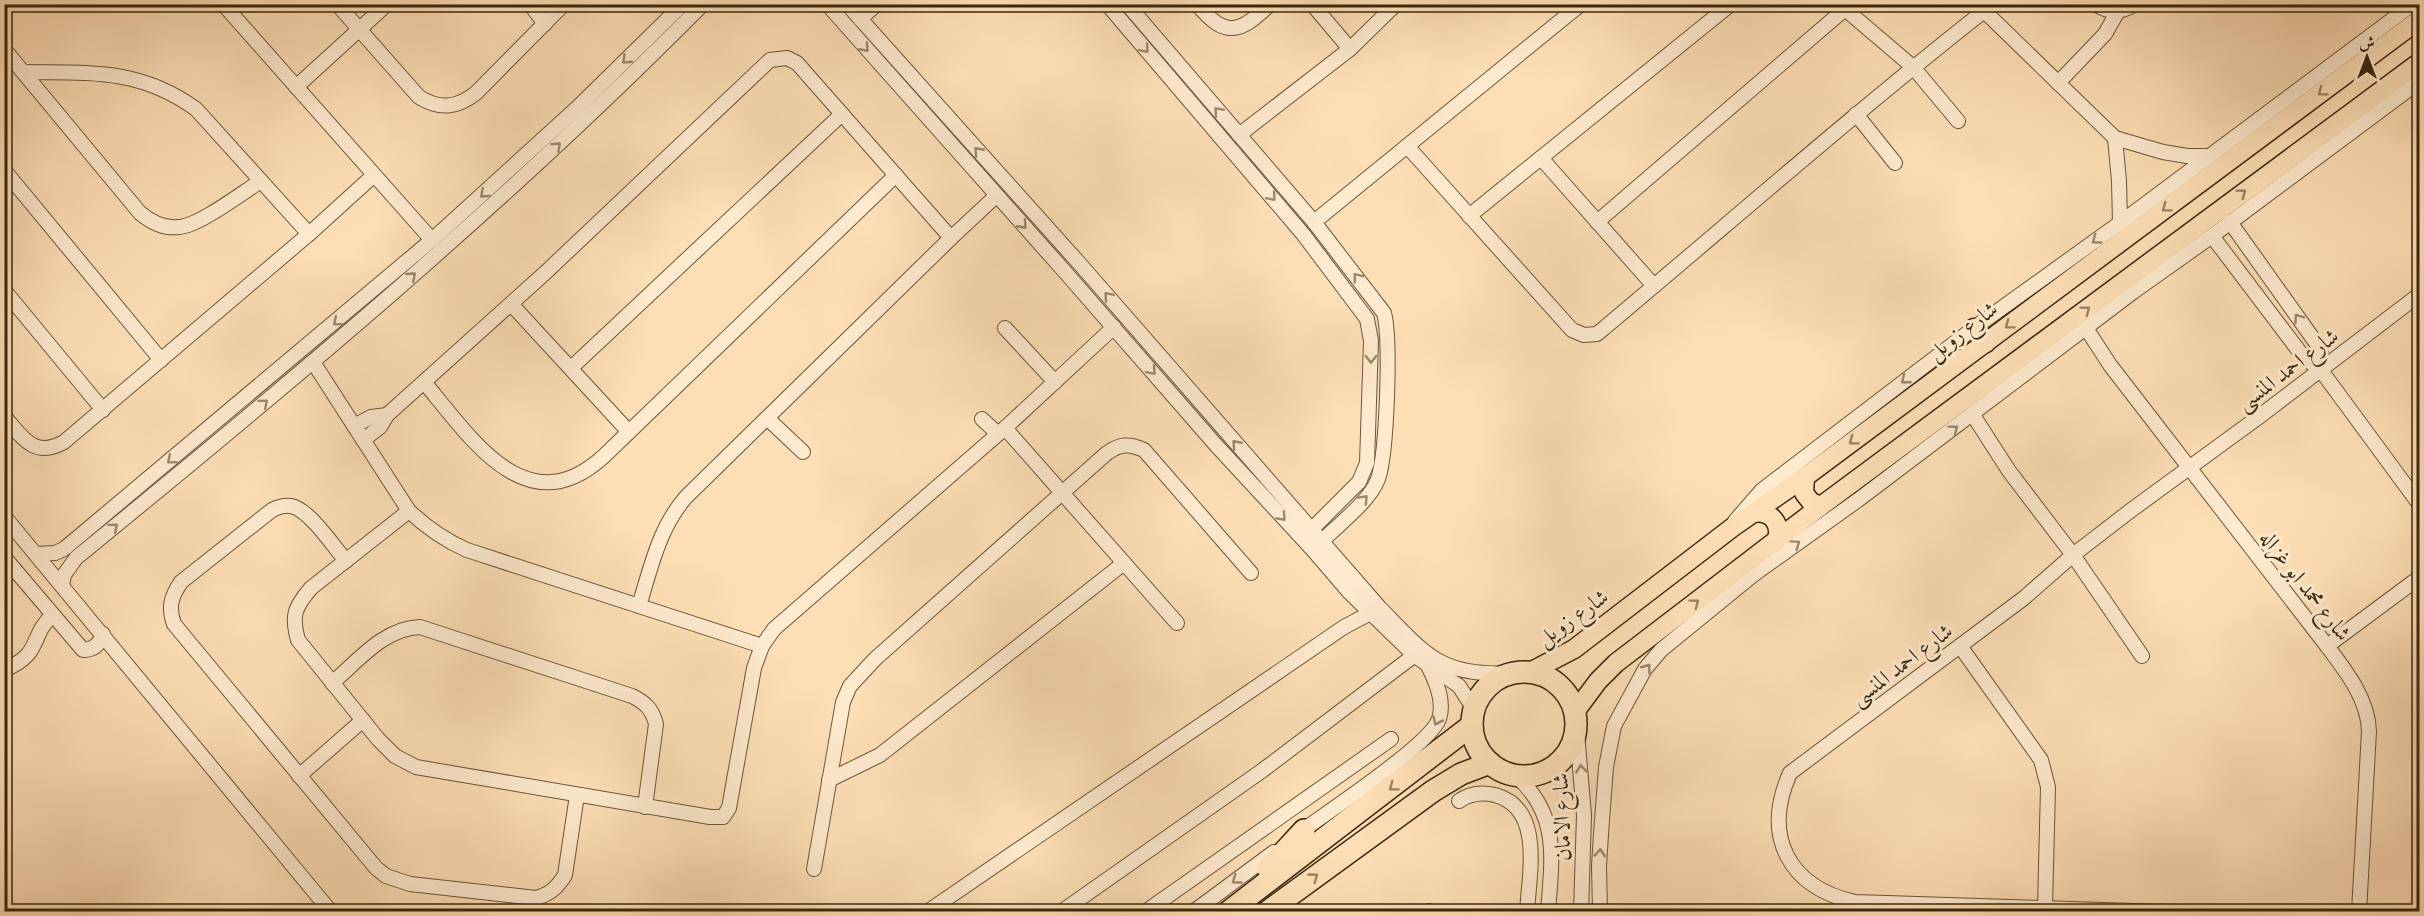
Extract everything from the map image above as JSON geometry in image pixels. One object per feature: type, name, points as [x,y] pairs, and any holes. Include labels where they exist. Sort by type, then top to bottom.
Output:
[{"type":"highway","points":[[1231,909],[1430,760],[1472,719],[1480,695],[1494,681],[1521,673],[1547,677],[1555,682],[1568,696],[1575,717],[1572,744],[1559,762],[1538,773],[1515,775],[1490,763],[1477,746],[1472,719]]},
{"type":"highway","points":[[1267,912],[1433,791],[1461,774],[1490,763]]},
{"type":"highway","points":[[1231,909],[1304,830]]},
{"type":"main road","name":"شارع زويل","points":[[1521,673],[1574,649],[1733,527],[1805,477],[1986,342],[2350,62],[2420,19]]},
{"type":"main road","points":[[1575,717],[1598,681],[1616,663],[1821,506],[2128,287],[2365,112],[2420,62]]},
{"type":"main road","points":[[1974,328],[1986,342]]},
{"type":"main road","points":[[1805,477],[1804,494],[1811,502],[1821,506]]},
{"type":"main road","points":[[1753,513],[1764,513],[1774,519],[1779,530],[1776,542]]},
{"type":"street","points":[[223,4],[432,240]]},
{"type":"street","points":[[337,4],[419,97],[441,106],[464,102],[564,4]]},
{"type":"street","points":[[296,87],[387,4]]},
{"type":"street","points":[[530,4],[545,24]]},
{"type":"street","points":[[36,554],[55,553],[78,537],[200,436],[504,195],[582,113],[654,32],[683,4]]},
{"type":"street","points":[[62,585],[69,566],[313,362],[432,240],[664,43],[702,4]]},
{"type":"street","points":[[826,4],[1114,327],[1215,444],[1301,538],[1418,653],[1428,666],[1437,687],[1441,712],[1434,728],[1412,750],[1193,912]]},
{"type":"street","points":[[847,4],[1079,263],[1230,438],[1313,528],[1354,588]]},
{"type":"street","points":[[860,20],[877,4]]},
{"type":"street","points":[[1107,4],[1303,234],[1361,309],[1370,330],[1369,448],[1364,473],[1352,490],[1301,538]]},
{"type":"street","points":[[1197,4],[1216,25],[1235,29],[1252,22],[1270,4]]},
{"type":"street","points":[[1312,4],[1350,49]]},
{"type":"street","points":[[1239,135],[1350,49],[1396,4]]},
{"type":"street","points":[[1314,222],[1581,4]]},
{"type":"street","points":[[1469,216],[1731,4]]},
{"type":"street","points":[[1830,4],[1845,9],[1913,67],[1958,121]]},
{"type":"street","points":[[2095,4],[2106,10],[2118,11],[2135,4]]},
{"type":"street","points":[[1733,527],[1736,519],[1762,490],[1974,328],[2210,156],[2350,62],[2413,4]]},
{"type":"street","points":[[1407,146],[1572,330],[1578,333],[1597,333],[1766,193],[1980,8],[2115,138],[2163,152],[2187,156],[2210,156]]},
{"type":"street","points":[[1124,24],[1132,9],[1314,222],[1383,313],[1387,327],[1386,394],[1383,449],[1378,479],[1365,498],[1323,540]]},
{"type":"street","points":[[1597,222],[1845,9]]},
{"type":"street","points":[[2058,83],[2105,34],[2118,11]]},
{"type":"street","points":[[654,32],[664,43]]},
{"type":"street","points":[[4,50],[140,213],[152,223],[180,228],[194,223],[261,181]]},
{"type":"street","points":[[363,440],[380,428],[387,415],[511,304],[770,60],[787,58],[797,63],[951,238]]},
{"type":"street","points":[[23,72],[111,74],[162,88],[196,110],[309,234]]},
{"type":"street","points":[[1600,912],[1599,866],[1606,767],[1614,726],[1645,669],[1675,639],[1753,574],[1972,415],[2086,328],[2128,287],[2212,236],[2365,112],[2420,81]]},
{"type":"street","points":[[571,368],[842,114]]},
{"type":"street","points":[[1856,114],[1895,163]]},
{"type":"street","points":[[2115,138],[2120,223]]},
{"type":"street","points":[[1541,158],[1654,285]]},
{"type":"street","points":[[4,171],[161,360]]},
{"type":"street","points":[[4,416],[32,446],[42,449],[54,448],[64,442],[309,234],[374,175]]},
{"type":"street","points":[[424,382],[486,454],[510,471],[533,481],[556,483],[579,476],[591,468],[629,432],[896,175]]},
{"type":"street","points":[[639,606],[660,536],[676,508],[996,196]]},
{"type":"street","points":[[2230,222],[2319,347],[2320,369]]},
{"type":"street","points":[[2212,236],[2305,359],[2320,369],[2360,420],[2420,505]]},
{"type":"street","points":[[1066,273],[1079,263]]},
{"type":"street","points":[[4,290],[103,410]]},
{"type":"street","name":"شارع احمد المنسى","points":[[2166,912],[1855,902],[1834,898],[1814,888],[1798,873],[1780,842],[1778,813],[1781,792],[1790,773],[2024,598],[2073,555],[2420,294]]},
{"type":"street","points":[[511,304],[629,432]]},
{"type":"street","points":[[409,512],[311,588],[298,603],[293,623],[298,640],[378,739],[395,756],[416,767],[645,807],[723,817],[726,813],[754,668],[762,646],[774,629],[1002,431],[1114,327]]},
{"type":"street","points":[[1005,328],[1055,382]]},
{"type":"street","name":"شارع محمد ابو غزاله","points":[[2086,328],[2110,364],[2327,646],[2357,690],[2366,710],[2369,726],[2359,912]]},
{"type":"street","points":[[313,362],[409,512],[426,528],[467,550],[762,646]]},
{"type":"street","points":[[1370,393],[1386,394]]},
{"type":"street","points":[[354,426],[371,417],[387,415]]},
{"type":"street","points":[[1972,415],[2009,471],[2073,555],[2142,656]]},
{"type":"street","points":[[767,418],[803,452]]},
{"type":"street","points":[[982,419],[1002,431],[1062,493],[1177,623]]},
{"type":"street","points":[[200,436],[210,448]]},
{"type":"street","points":[[814,869],[843,702],[850,686],[861,671],[1118,446],[1131,444],[1153,459],[1251,573]]},
{"type":"street","points":[[346,561],[304,513],[293,506],[282,506],[272,510],[182,582],[172,596],[170,613],[174,624],[376,868],[386,876],[410,884],[536,898],[548,894],[558,886],[565,875],[577,795]]},
{"type":"street","points":[[4,516],[331,912]]},
{"type":"street","points":[[78,537],[88,549]]},
{"type":"street","points":[[4,557],[83,651],[94,648],[103,634]]},
{"type":"street","points":[[829,780],[880,755],[1124,563]]},
{"type":"street","points":[[2327,646],[2420,577]]},
{"type":"street","points":[[927,912],[1344,627],[1376,611]]},
{"type":"street","points":[[4,670],[24,660],[32,652],[43,625],[53,615]]},
{"type":"street","points":[[332,683],[386,637],[408,627],[420,627],[632,696],[648,707],[656,724],[645,807]]},
{"type":"street","points":[[1960,646],[2041,760],[2046,773],[2048,787],[2045,908]]},
{"type":"street","points":[[1418,653],[1475,674],[1521,673]]},
{"type":"street","points":[[1061,912],[1263,770],[1418,653]]},
{"type":"street","points":[[1428,666],[1459,686],[1470,703],[1472,719]]},
{"type":"street","name":"شارع الامان","points":[[1575,717],[1584,815],[1581,912]]},
{"type":"street","points":[[299,776],[363,720]]},
{"type":"street","points":[[1145,912],[1391,739]]},
{"type":"street","name":"شارع الامان","points":[[1515,775],[1526,784],[1547,820],[1552,867],[1548,912]]},
{"type":"street","points":[[1459,801],[1475,794],[1492,794],[1509,801],[1521,813],[1526,822],[1530,843],[1527,912]]}]
